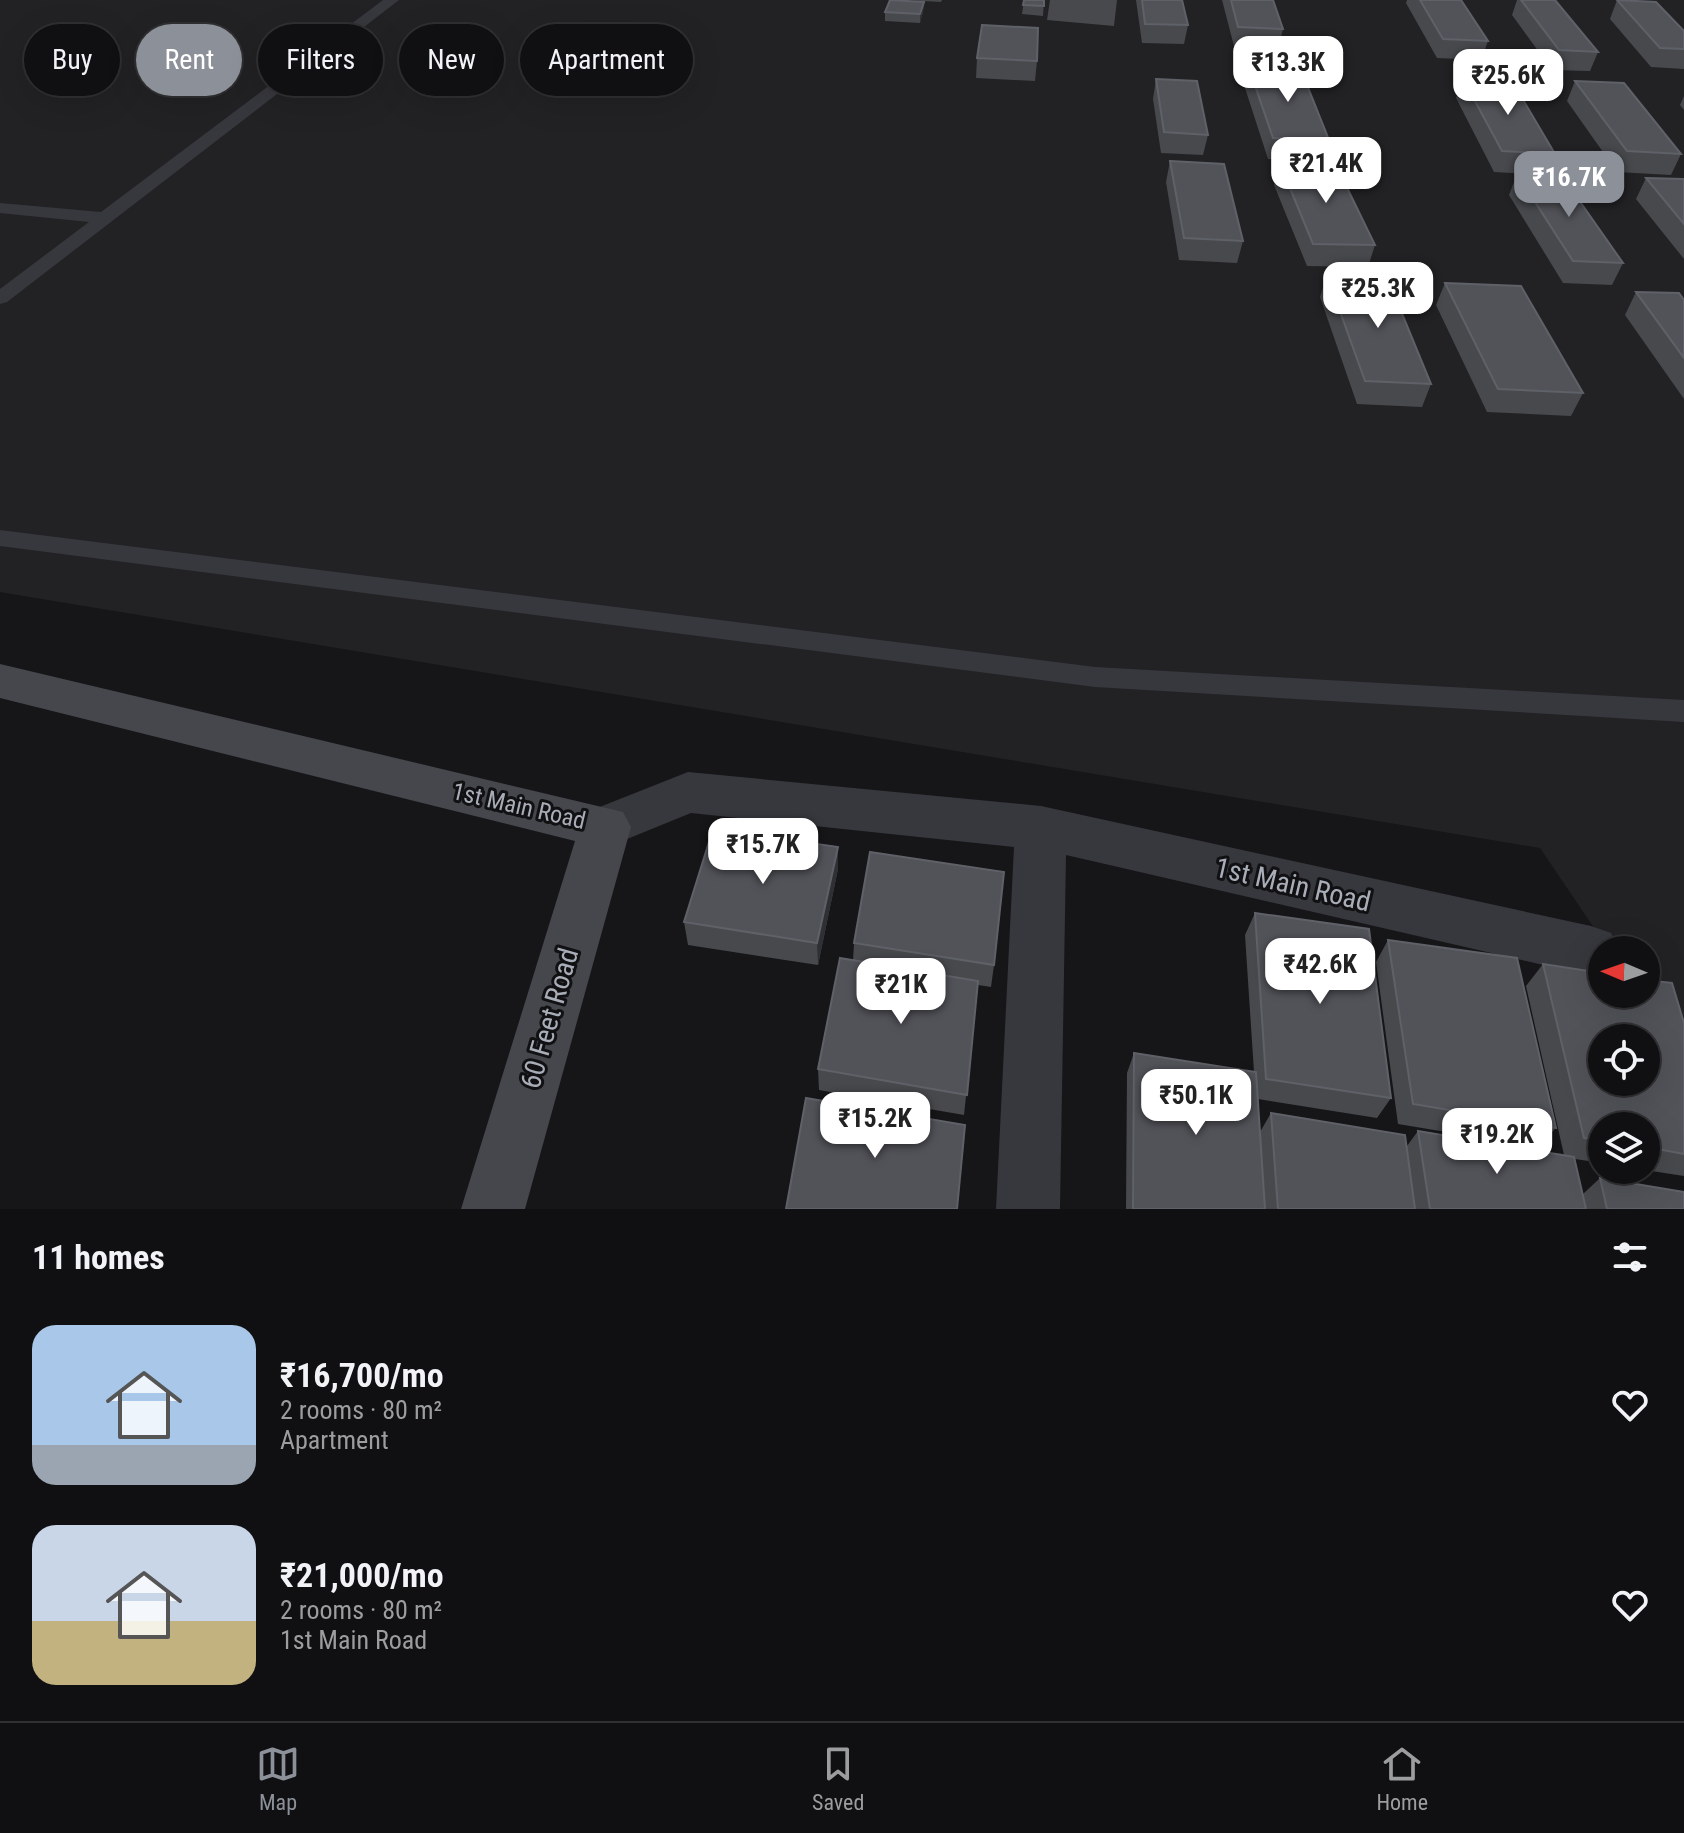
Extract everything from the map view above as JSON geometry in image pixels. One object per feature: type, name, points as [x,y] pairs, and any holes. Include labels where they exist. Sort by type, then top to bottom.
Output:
[{"type":"street","name":"1st Main Road","points":[[0,681],[605,827],[688,792],[1041,828],[1588,950]]},
{"type":"street","name":"60 Feet Road","points":[[493,1209],[605,827]]},
{"type":"street","points":[[1028,1209],[1041,828]]},
{"type":"lane","points":[[0,298],[392,0]]},
{"type":"lane","points":[[0,208],[104,218]]},
{"type":"lane","points":[[0,538],[1095,677],[1684,711]]},
{"type":"shaded area","points":[[0,0],[1684,0],[1684,1059],[1654,1008],[1660,1008],[1660,936],[1600,936],[1540,848],[0,592]]},
{"type":"building","points":[[890,0],[924,2],[920,14],[885,12]]},
{"type":"building","points":[[1024,0],[1044,0],[1044,6],[1023,5]]},
{"type":"building","points":[[1142,0],[1182,0],[1188,25],[1145,24]]},
{"type":"building","points":[[1231,0],[1273,0],[1283,29],[1238,27]]},
{"type":"building","points":[[1420,0],[1461,0],[1488,41],[1443,39]]},
{"type":"building","points":[[1521,0],[1555,0],[1598,52],[1559,50]]},
{"type":"building","points":[[1617,0],[1656,2],[1684,31],[1684,49],[1660,48]]},
{"type":"building","points":[[982,25],[1038,28],[1037,61],[977,58]]},
{"type":"building","points":[[1249,68],[1301,70],[1329,140],[1273,138]]},
{"type":"building","points":[[1156,79],[1197,81],[1208,135],[1164,132]]},
{"type":"building","points":[[1463,79],[1512,81],[1555,154],[1502,151]]},
{"type":"building","points":[[1575,81],[1624,83],[1681,154],[1627,151]]},
{"type":"building","points":[[1170,161],[1224,164],[1243,241],[1184,238]]},
{"type":"building","points":[[1280,164],[1336,165],[1375,245],[1313,244]]},
{"type":"building","points":[[1517,174],[1562,176],[1623,263],[1573,261]]},
{"type":"building","points":[[1646,178],[1684,179],[1684,224]]},
{"type":"building","points":[[1327,275],[1387,277],[1431,384],[1365,381]]},
{"type":"building","points":[[1445,283],[1521,286],[1583,393],[1498,389]]},
{"type":"building","points":[[1636,292],[1679,293],[1684,300],[1684,358]]},
{"type":"building","points":[[713,829],[838,847],[817,943],[684,922]]},
{"type":"building","points":[[870,852],[1004,872],[994,965],[854,943]]},
{"type":"building","points":[[1255,913],[1369,929],[1391,1098],[1266,1079]]},
{"type":"building","points":[[1388,940],[1517,958],[1556,1128],[1413,1104]]},
{"type":"building","points":[[840,958],[978,981],[967,1095],[818,1069]]},
{"type":"building","points":[[1543,964],[1588,971],[1588,1008],[1660,1008],[1660,982],[1672,983],[1684,1023],[1684,1154],[1660,1150],[1660,1112],[1588,1112],[1588,1138],[1584,1138]]},
{"type":"building","points":[[1134,1053],[1256,1072],[1265,1209],[1133,1209]]},
{"type":"building","points":[[806,1098],[965,1125],[957,1209],[786,1209]]},
{"type":"building","points":[[1271,1113],[1405,1135],[1415,1209],[1278,1209]]},
{"type":"building","points":[[1418,1131],[1574,1157],[1586,1209],[1430,1209]]},
{"type":"building","points":[[1601,1184],[1636,1184],[1684,1192],[1684,1209],[1607,1209]]}]
